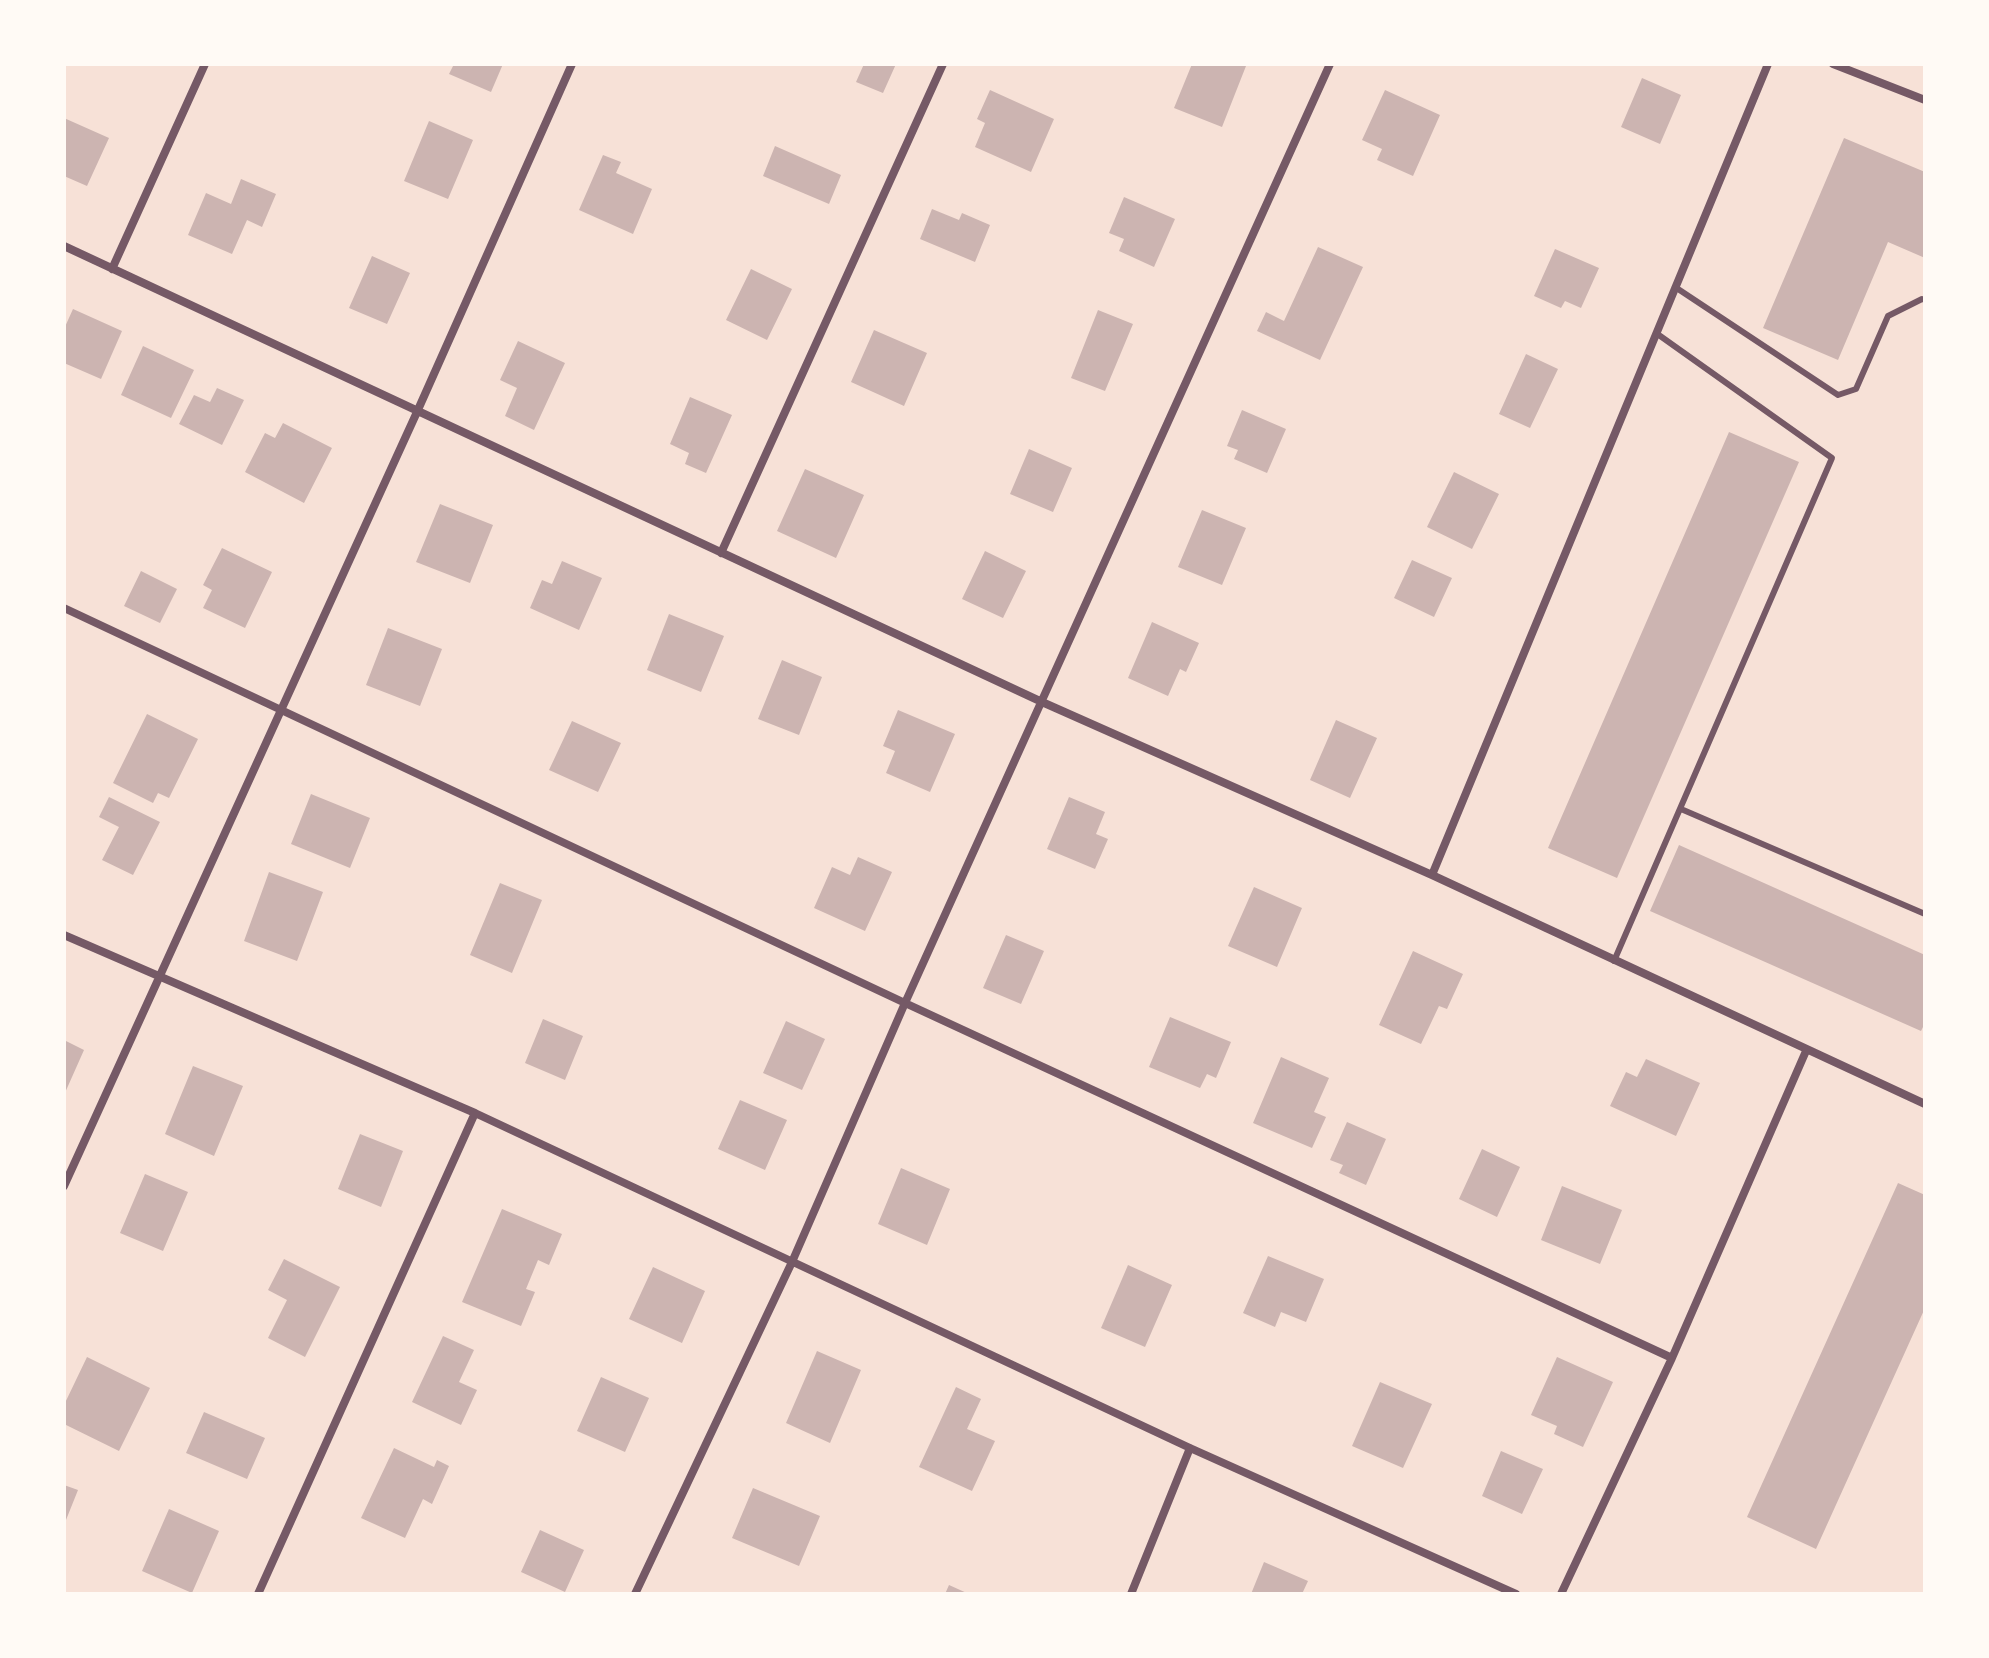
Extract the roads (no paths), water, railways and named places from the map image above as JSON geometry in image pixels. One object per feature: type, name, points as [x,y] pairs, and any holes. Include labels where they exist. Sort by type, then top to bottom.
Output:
[{"type":"street","points":[[112,269],[205,64]]},
{"type":"street","points":[[64,1186],[572,64]]},
{"type":"street","points":[[721,553],[943,64]]},
{"type":"street","points":[[635,1594],[792,1262],[905,1003],[1330,64]]},
{"type":"street","points":[[1432,875],[1768,64]]},
{"type":"street","points":[[1833,64],[1925,100]]},
{"type":"street","points":[[64,246],[1042,702],[1432,875],[1925,1104]]},
{"type":"street","points":[[64,608],[905,1003],[1672,1358]]},
{"type":"street","points":[[64,935],[475,1113],[1190,1448],[1516,1594]]},
{"type":"street","points":[[1561,1594],[1672,1358],[1806,1051]]},
{"type":"street","points":[[258,1594],[475,1113]]},
{"type":"street","points":[[1131,1594],[1190,1448]]},
{"type":"lane","points":[[1675,287],[1838,395],[1856,389],[1888,316],[1925,300]]},
{"type":"lane","points":[[1614,961],[1832,458],[1656,333]]},
{"type":"lane","points":[[1681,809],[1925,914]]}]
